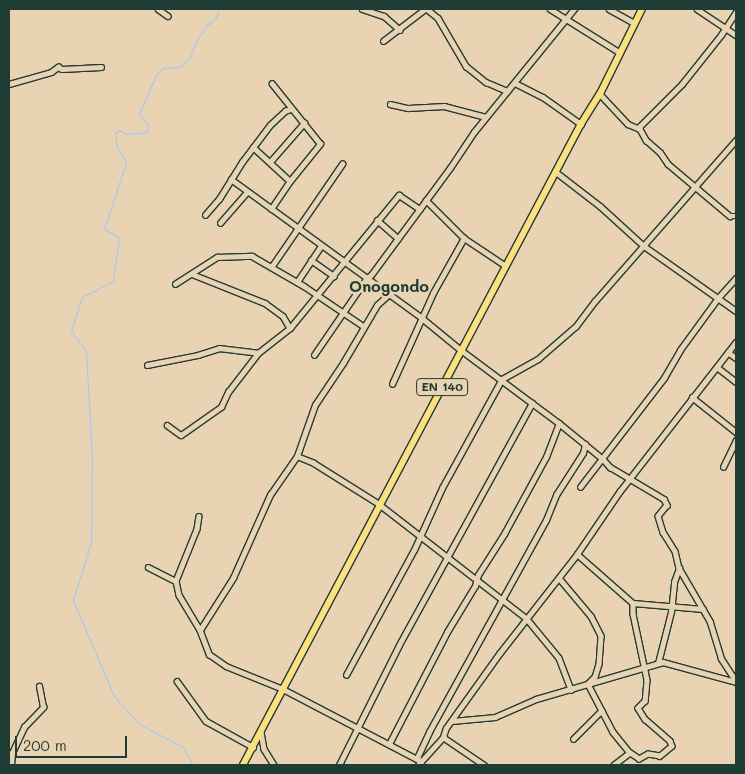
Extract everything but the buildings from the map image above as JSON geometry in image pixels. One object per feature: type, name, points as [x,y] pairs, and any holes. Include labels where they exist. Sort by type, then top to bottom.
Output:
[{"type":"main road","name":"EN 140","points":[[244,765],[379,504],[581,124],[600,94],[619,52],[642,9]]},
{"type":"street","points":[[158,9],[168,16]]},
{"type":"street","points":[[362,9],[384,16],[400,30]]},
{"type":"street","points":[[383,41],[426,9],[438,18],[466,66],[486,82],[506,91]]},
{"type":"street","points":[[550,9],[619,52]]},
{"type":"street","points":[[314,355],[366,279],[371,275],[420,209],[486,116],[506,91],[516,83],[574,9]]},
{"type":"street","points":[[609,9],[634,23]]},
{"type":"street","points":[[697,9],[736,35]]},
{"type":"street","points":[[638,128],[682,84],[736,12]]},
{"type":"street","points":[[9,84],[51,72],[58,67],[62,69],[101,67]]},
{"type":"street","points":[[516,83],[543,97],[581,124]]},
{"type":"street","points":[[271,209],[290,181],[320,144],[272,84]]},
{"type":"street","points":[[600,94],[623,120],[638,128],[664,160],[730,216],[736,216]]},
{"type":"street","points":[[390,104],[408,108],[444,106],[486,116]]},
{"type":"street","points":[[205,215],[270,125],[285,111],[292,109]]},
{"type":"street","points":[[270,162],[304,123]]},
{"type":"street","points":[[346,675],[420,536],[442,488],[502,379],[538,359],[576,326],[595,301],[736,140]]},
{"type":"street","points":[[253,147],[290,181]]},
{"type":"street","points":[[272,266],[342,164]]},
{"type":"street","points":[[556,172],[600,206],[644,246],[736,311]]},
{"type":"street","points":[[231,180],[422,318],[560,423],[610,467],[666,502],[666,508],[658,516],[663,532],[675,551],[678,568],[658,663]]},
{"type":"street","points":[[220,223],[247,192]]},
{"type":"street","points":[[167,425],[180,435],[221,407],[228,392],[258,353],[290,328],[399,195],[420,209]]},
{"type":"street","points":[[426,200],[464,238],[506,266]]},
{"type":"street","points":[[377,220],[398,238]]},
{"type":"street","points":[[392,384],[452,257],[464,238]]},
{"type":"street","points":[[297,282],[321,246]]},
{"type":"street","points":[[175,284],[217,257],[252,256],[272,266],[363,326]]},
{"type":"street","points":[[311,260],[334,276]]},
{"type":"street","points":[[192,274],[265,303],[282,316],[290,328]]},
{"type":"street","points":[[580,487],[603,459],[631,418],[664,378],[680,350],[718,298],[736,278]]},
{"type":"street","points":[[200,630],[233,578],[270,495],[297,456],[315,405],[343,363],[363,326],[377,305],[388,295]]},
{"type":"street","points":[[419,762],[443,737],[452,721],[523,622],[528,619],[577,554],[620,491],[736,342]]},
{"type":"street","points":[[147,366],[198,355],[219,348],[258,353]]},
{"type":"street","points":[[728,352],[736,358]]},
{"type":"street","points":[[716,367],[736,382]]},
{"type":"street","points":[[692,397],[736,432]]},
{"type":"street","points":[[339,765],[356,728],[532,403]]},
{"type":"street","points":[[390,744],[546,457],[560,423]]},
{"type":"street","points":[[723,467],[736,440]]},
{"type":"street","points":[[419,762],[429,732],[546,520],[556,495],[583,453],[586,444]]},
{"type":"street","points":[[297,456],[314,462],[379,504],[528,619],[559,658],[571,690]]},
{"type":"street","points":[[199,516],[197,530],[176,581],[185,608],[200,630],[205,646],[215,660],[283,689],[390,744],[419,762]]},
{"type":"street","points":[[577,554],[633,603],[704,609]]},
{"type":"street","points":[[148,567],[176,581]]},
{"type":"street","points":[[678,568],[704,609],[713,629],[720,658],[736,681]]},
{"type":"street","points":[[559,578],[591,616],[600,636],[599,664],[595,677],[588,684]]},
{"type":"street","points":[[588,684],[612,732],[630,754],[639,759],[648,754],[660,756],[672,746],[670,741],[648,723],[638,708],[645,701],[647,680],[633,614],[633,603]]},
{"type":"street","points":[[452,721],[496,717],[536,699],[658,663],[669,663],[736,681]]},
{"type":"street","points":[[177,681],[206,721],[253,747]]},
{"type":"street","points":[[11,765],[12,753],[24,727],[43,707],[38,686]]},
{"type":"street","points":[[573,739],[601,711]]},
{"type":"street","points":[[261,732],[264,749],[274,765]]},
{"type":"street","points":[[443,737],[484,765]]},
{"type":"street","points":[[614,765],[630,754]]},
{"type":"waterway","points":[[193,765],[183,747],[139,724],[114,696],[73,600],[91,542],[92,458],[86,351],[71,331],[82,297],[113,281],[119,237],[104,229],[126,162],[117,147],[115,133],[119,130],[126,134],[147,132],[148,124],[139,114],[157,73],[164,68],[179,67],[190,58],[195,43],[207,25],[216,18],[219,9]]},
{"type":"district","name":"Onogondo","points":[[389,286]]}]
